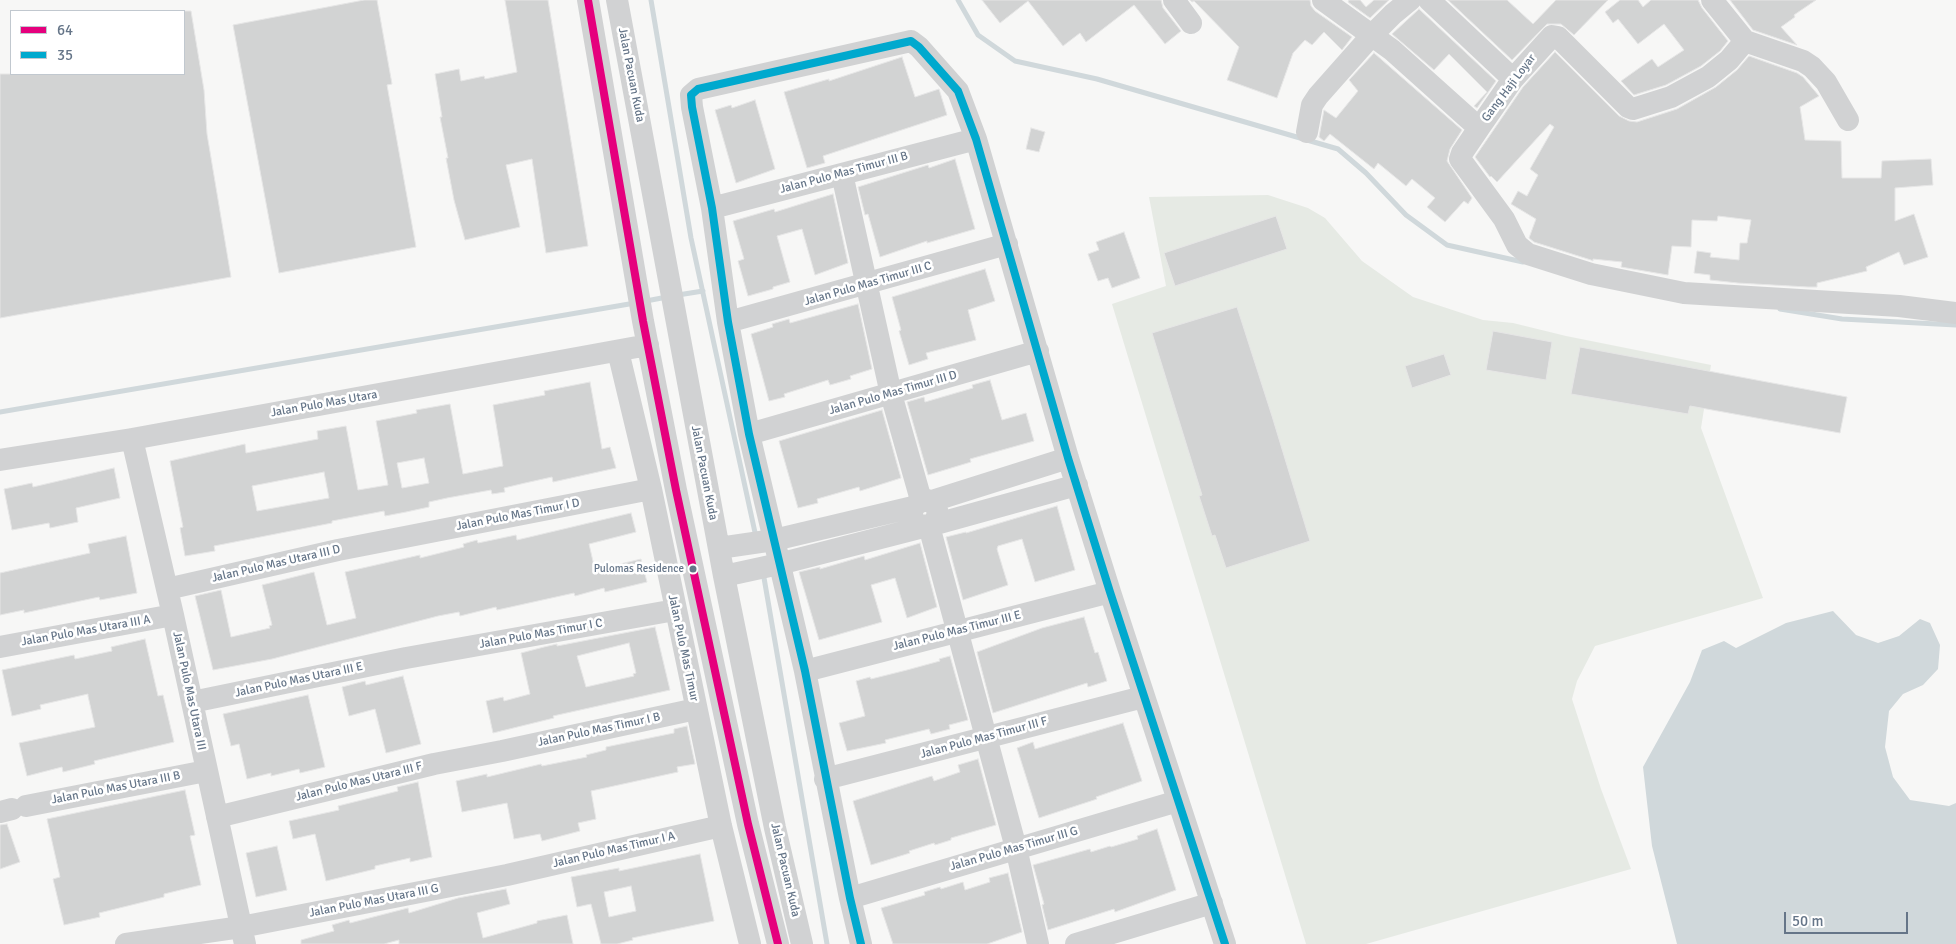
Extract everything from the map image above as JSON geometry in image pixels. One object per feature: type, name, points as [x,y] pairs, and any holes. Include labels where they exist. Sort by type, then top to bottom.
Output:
[{"type":"street","points":[[588,0],[643,321],[678,499],[746,814],[778,944]]},
{"type":"street","name":"Jalan Pacuan Kuda","points":[[617,0],[674,311],[730,575],[775,828],[802,944]]},
{"type":"street","points":[[1174,0],[1192,23]]},
{"type":"street","name":"Gang Haji Loyar","points":[[1323,0],[1398,56],[1479,128],[1513,79],[1549,38],[1555,36],[1628,107],[1633,109],[1671,97],[1708,77],[1729,60],[1745,41]]},
{"type":"street","points":[[1306,132],[1312,105],[1318,96],[1372,35],[1410,0]]},
{"type":"street","points":[[1429,0],[1513,79]]},
{"type":"street","points":[[1712,0],[1745,41],[1804,61],[1812,67],[1826,82],[1848,120]]},
{"type":"street","points":[[861,944],[850,898],[805,671],[769,540],[728,322],[712,208],[691,95],[698,89],[910,41],[919,47],[958,91],[976,139],[1068,458],[1143,696],[1225,944]]},
{"type":"street","points":[[1479,128],[1460,159],[1504,219],[1517,245],[1528,254],[1591,274],[1684,293],[1899,306],[1956,313]]},
{"type":"street","name":"Jalan Pulo Mas Timur III B","points":[[712,208],[976,139]]},
{"type":"street","points":[[842,174],[891,394],[922,503]]},
{"type":"street","name":"Jalan Pulo Mas Timur III C","points":[[728,322],[1007,244]]},
{"type":"street","name":"Jalan Pulo Mas Utara","points":[[0,460],[132,439],[648,345]]},
{"type":"street","name":"Jalan Pulo Mas Timur","points":[[618,351],[651,488],[721,826],[750,944]]},
{"type":"street","name":"Jalan Pulo Mas Timur III D","points":[[749,434],[1038,351]]},
{"type":"street","name":"Jalan Pulo Mas Utara III","points":[[132,439],[173,615],[243,935]]},
{"type":"street","points":[[724,548],[769,540],[922,503],[1068,458]]},
{"type":"street","points":[[730,575],[928,526],[1077,485]]},
{"type":"street","name":"Jalan Pulo Mas Timur I D","points":[[386,541],[651,488]]},
{"type":"street","points":[[922,503],[938,510],[938,515],[928,526]]},
{"type":"street","points":[[928,526],[1016,848],[1038,944]]},
{"type":"street","name":"Jalan Pulo Mas Utara III D","points":[[167,589],[386,541]]},
{"type":"street","name":"Jalan Pulo Mas Timur III E","points":[[805,671],[1110,592]]},
{"type":"street","name":"Jalan Pulo Mas Timur I C","points":[[406,658],[675,610]]},
{"type":"street","name":"Jalan Pulo Mas Utara III A","points":[[0,647],[173,615]]},
{"type":"street","name":"Jalan Pulo Mas Utara III E","points":[[192,702],[406,658]]},
{"type":"street","name":"Jalan Pulo Mas Timur III F","points":[[826,779],[1143,696]]},
{"type":"street","name":"Jalan Pulo Mas Timur I B","points":[[502,751],[696,709]]},
{"type":"street","name":"Jalan Pulo Mas Utara III F","points":[[217,817],[434,764],[502,751]]},
{"type":"street","name":"Jalan Pulo Mas Utara III B","points":[[13,809],[206,770]]},
{"type":"street","name":"Jalan Pulo Mas Timur III G","points":[[850,898],[1178,801]]},
{"type":"street","name":"Jalan Pulo Mas Timur I A","points":[[507,875],[721,826]]},
{"type":"street","name":"Jalan Pulo Mas Utara III G","points":[[126,944],[243,935],[507,875]]},
{"type":"street","points":[[1076,944],[1212,903]]},
{"type":"shaded area","points":[[1268,195],[1308,208],[1325,218],[1362,261],[1413,297],[1483,320],[1513,323],[1566,336],[1711,365],[1701,428],[1763,598],[1595,646],[1577,681],[1572,699],[1601,789],[1631,869],[1366,944],[1306,944],[1112,304],[1166,286],[1149,197]]},
{"type":"shaded area","points":[[1833,611],[1856,635],[1878,643],[1899,636],[1920,619],[1930,623],[1940,645],[1938,669],[1923,685],[1903,694],[1889,711],[1885,747],[1893,777],[1910,800],[1949,806],[1956,803],[1956,944],[1677,944],[1652,846],[1643,767],[1690,682],[1702,650],[1724,641],[1736,648],[1786,623]]},
{"type":"building","points":[[364,0],[377,0],[392,84],[387,85],[416,247],[279,273],[233,25]]},
{"type":"building","points":[[505,0],[548,0],[588,246],[546,253],[532,159],[506,165],[520,227],[465,240],[454,200],[446,158],[448,158],[440,117],[442,117],[435,74],[459,69],[461,81],[484,76],[485,79],[517,72]]},
{"type":"building","points":[[982,0],[1161,0],[1163,8],[1181,31],[1165,44],[1134,5],[1086,42],[1080,33],[1063,46],[1028,1],[1000,23]]},
{"type":"building","points":[[1190,0],[1310,0],[1311,6],[1315,11],[1352,37],[1342,50],[1324,32],[1312,45],[1305,40],[1293,53],[1277,98],[1227,80],[1239,47],[1194,1]]},
{"type":"building","points":[[1349,0],[1360,0],[1366,7],[1374,0],[1389,0],[1370,18],[1348,2]]},
{"type":"building","points":[[1448,0],[1507,0],[1533,24],[1556,0],[1608,0],[1574,35],[1561,24],[1547,24],[1512,60]]},
{"type":"building","points":[[1620,0],[1638,0],[1643,7],[1651,0],[1698,0],[1728,41],[1720,51],[1701,66],[1666,85],[1634,95],[1621,81],[1652,59],[1658,67],[1684,50],[1664,24],[1638,44],[1618,19],[1613,23],[1605,12]]},
{"type":"building","points":[[1730,0],[1816,0],[1794,15],[1795,17],[1781,27],[1797,45],[1753,30]]},
{"type":"building","points":[[1419,9],[1496,81],[1477,108],[1474,106],[1487,92],[1449,54],[1434,70],[1392,34]]},
{"type":"building","points":[[185,11],[191,11],[204,90],[207,134],[231,277],[0,318],[0,74],[185,75]]},
{"type":"building","points":[[1555,52],[1619,116],[1629,121],[1637,122],[1677,109],[1716,87],[1737,70],[1749,56],[1797,73],[1803,77],[1819,96],[1800,107],[1805,140],[1841,141],[1842,178],[1881,178],[1882,161],[1931,159],[1933,185],[1895,188],[1895,221],[1914,214],[1928,257],[1904,265],[1899,252],[1866,267],[1867,271],[1817,283],[1817,287],[1808,287],[1710,280],[1710,275],[1694,273],[1697,251],[1711,253],[1710,257],[1739,260],[1740,243],[1747,243],[1751,220],[1718,216],[1717,221],[1692,220],[1691,247],[1672,246],[1668,275],[1621,267],[1622,262],[1593,259],[1593,261],[1534,242],[1529,238],[1536,219],[1511,204],[1518,191],[1527,196],[1538,175],[1530,169],[1554,127],[1550,124],[1497,182],[1490,177],[1475,157],[1523,87]]},
{"type":"building","points":[[1374,53],[1462,130],[1450,149],[1447,161],[1472,198],[1468,204],[1464,201],[1445,222],[1427,207],[1435,198],[1412,179],[1406,186],[1378,163],[1374,169],[1330,134],[1324,141],[1319,137],[1324,110],[1336,118],[1358,91],[1349,80]]},
{"type":"building","points":[[902,57],[915,97],[939,89],[947,115],[823,156],[825,163],[807,168],[784,92],[829,79],[829,81]]},
{"type":"building","points":[[755,100],[775,169],[736,183],[715,110],[731,105],[732,108]]},
{"type":"building","points":[[1031,128],[1045,132],[1039,152],[1026,149]]},
{"type":"building","points":[[955,159],[975,229],[927,243],[927,241],[880,257],[868,214],[865,215],[858,187],[928,165],[929,168]]},
{"type":"building","points":[[833,194],[848,263],[815,275],[802,229],[777,236],[790,282],[748,296],[738,261],[744,259],[733,221],[774,209],[775,212]]},
{"type":"building","points":[[1276,216],[1287,249],[1175,286],[1164,253]]},
{"type":"building","points":[[1124,232],[1140,278],[1112,288],[1108,278],[1098,281],[1088,254],[1099,250],[1096,242]]},
{"type":"building","points":[[985,269],[995,301],[968,310],[976,340],[926,353],[928,359],[909,365],[892,297]]},
{"type":"building","points":[[858,304],[872,369],[850,376],[851,379],[830,385],[828,380],[784,394],[785,397],[769,401],[751,334],[773,327],[772,324],[789,319],[790,323]]},
{"type":"building","points":[[1237,307],[1310,541],[1226,568],[1215,535],[1212,536],[1199,496],[1202,495],[1152,333]]},
{"type":"building","points":[[1493,331],[1552,342],[1546,380],[1486,370]]},
{"type":"building","points":[[1580,347],[1847,397],[1840,433],[1690,406],[1688,414],[1571,394]]},
{"type":"building","points":[[1444,354],[1451,375],[1412,388],[1405,366]]},
{"type":"building","points":[[990,380],[1002,420],[1026,413],[1034,441],[970,459],[971,462],[928,475],[907,402],[924,397],[925,402],[973,388],[972,385]]},
{"type":"building","points":[[590,382],[602,449],[610,447],[616,468],[553,482],[552,477],[504,488],[505,492],[492,494],[491,490],[447,498],[429,502],[429,507],[385,516],[384,511],[332,521],[332,523],[214,546],[215,551],[185,556],[180,528],[183,527],[170,461],[245,444],[246,453],[318,439],[317,431],[346,426],[358,490],[388,485],[376,421],[417,413],[416,410],[450,404],[463,474],[503,466],[493,405],[545,395],[544,391]],"holes":[[[424,458],[429,483],[402,488],[397,463]],[[324,472],[329,498],[257,511],[252,486]]]},
{"type":"building","points":[[882,410],[901,478],[860,491],[859,487],[817,499],[818,503],[798,508],[779,441]]},
{"type":"building","points":[[114,468],[120,498],[76,508],[78,522],[50,528],[49,523],[12,530],[4,489],[32,483],[33,487]]},
{"type":"building","points":[[1057,506],[1075,570],[1035,582],[1022,539],[998,546],[997,549],[1008,585],[963,600],[946,537],[966,533]]},
{"type":"building","points":[[631,513],[636,532],[589,544],[595,570],[641,559],[647,582],[605,592],[604,588],[575,596],[574,593],[497,610],[496,607],[460,616],[459,612],[438,616],[272,659],[213,670],[195,596],[221,590],[231,637],[270,628],[269,626],[272,625],[262,585],[314,572],[327,625],[356,618],[345,572],[420,555],[420,558],[464,547],[463,544],[477,540],[478,543],[516,535],[517,540]]},
{"type":"building","points":[[126,536],[137,593],[100,600],[99,597],[24,613],[24,610],[0,615],[0,573],[90,553],[88,544]]},
{"type":"building","points":[[920,543],[937,607],[907,618],[895,578],[871,585],[882,622],[819,640],[799,572],[820,567],[820,569],[864,556],[865,560]]},
{"type":"building","points":[[1084,617],[1095,653],[1098,652],[1107,681],[1088,687],[1087,683],[993,713],[977,652],[1042,628]]},
{"type":"building","points":[[655,627],[670,690],[553,716],[554,718],[493,733],[486,701],[503,697],[504,701],[530,694],[521,653],[557,644],[557,646]],"holes":[[[629,643],[636,673],[633,674],[634,676],[586,687],[577,656]]]},
{"type":"building","points":[[145,639],[158,696],[163,695],[174,742],[94,761],[95,764],[63,772],[62,767],[27,776],[19,743],[95,727],[88,694],[40,705],[41,709],[12,716],[2,670],[74,655],[75,659],[112,651],[111,647]]},
{"type":"building","points":[[950,656],[968,720],[949,725],[950,729],[931,734],[929,729],[885,740],[886,743],[847,751],[839,723],[865,716],[856,681],[907,670],[940,661],[939,659]]},
{"type":"building","points":[[403,676],[421,744],[386,753],[375,709],[349,716],[342,687],[365,681],[366,685]]},
{"type":"building","points":[[308,695],[325,767],[300,773],[299,769],[271,776],[271,773],[247,779],[239,744],[231,746],[223,714]]},
{"type":"building","points":[[1123,723],[1142,781],[1096,797],[1097,799],[1039,818],[1017,748],[1033,742],[1035,749]]},
{"type":"building","points":[[687,726],[695,764],[677,767],[678,772],[591,791],[596,819],[578,823],[580,831],[542,841],[540,834],[514,839],[507,803],[462,812],[456,781],[487,774],[487,777],[541,764],[542,766],[587,757],[586,755],[606,750],[606,747],[674,733],[674,729]]},
{"type":"building","points":[[978,759],[996,825],[951,838],[951,840],[935,845],[934,843],[909,851],[910,853],[871,865],[853,801],[932,776],[934,781],[960,772],[958,765]]},
{"type":"building","points":[[418,782],[432,857],[410,862],[410,858],[375,866],[375,869],[326,881],[315,834],[293,839],[289,821],[339,810],[338,806],[398,791],[397,787]]},
{"type":"building","points":[[185,790],[195,835],[190,836],[201,885],[164,894],[164,897],[99,913],[100,917],[64,925],[53,879],[60,877],[47,819]]},
{"type":"building","points":[[7,824],[20,862],[0,869],[0,825]]},
{"type":"building","points":[[1157,829],[1176,890],[1115,912],[1114,909],[1048,930],[1042,905],[1044,904],[1033,865],[1090,849],[1091,852],[1111,847],[1138,839],[1137,836]]},
{"type":"building","points":[[277,846],[287,890],[256,897],[246,853]]},
{"type":"building","points":[[700,854],[714,921],[632,938],[633,940],[617,944],[601,944],[591,904],[577,907],[571,877],[619,868],[619,871]],"holes":[[[631,886],[636,911],[609,917],[604,892]]]},
{"type":"building","points":[[1008,873],[1022,932],[987,944],[893,944],[881,908],[925,895],[924,892],[963,882],[965,890],[990,882],[989,878]]},
{"type":"building","points":[[506,889],[510,904],[477,913],[483,938],[537,923],[537,921],[567,915],[573,944],[399,944],[399,940],[384,944],[301,944],[301,940],[334,931],[332,925],[349,920],[350,923],[408,908],[409,913],[458,898]]},
{"type":"waterway","points":[[651,0],[691,238],[756,537]]},
{"type":"waterway","points":[[958,0],[978,35],[1015,61],[1097,79],[1338,149],[1366,173],[1406,215],[1447,245],[1523,262]]},
{"type":"waterway","points":[[678,295],[703,291]]},
{"type":"waterway","points":[[646,301],[667,297]]},
{"type":"waterway","points":[[0,412],[635,303]]},
{"type":"waterway","points":[[1780,309],[1842,319],[1956,325]]},
{"type":"waterway","points":[[763,572],[827,944]]},
{"type":"transit line","name":"64","points":[[588,0],[643,321],[676,490],[748,824],[778,944]]},
{"type":"transit line","name":"35","points":[[861,944],[850,898],[805,671],[749,434],[728,322],[712,208],[691,95],[698,89],[911,41],[919,47],[958,91],[976,139],[1068,458],[1225,944]]},
{"type":"place","name":"Pulomas Residence","points":[[693,569]]}]
